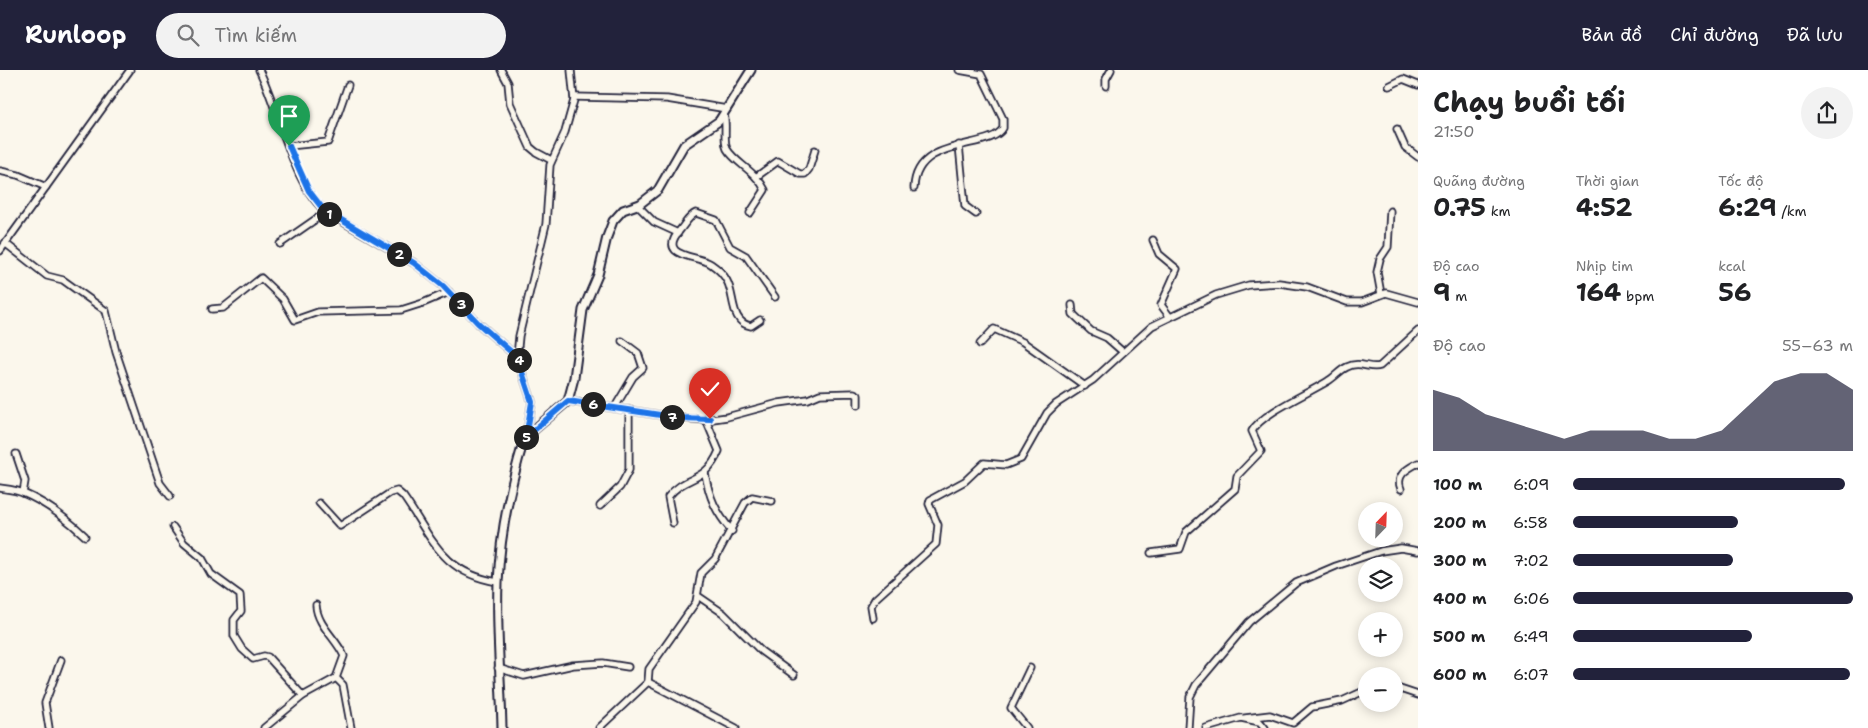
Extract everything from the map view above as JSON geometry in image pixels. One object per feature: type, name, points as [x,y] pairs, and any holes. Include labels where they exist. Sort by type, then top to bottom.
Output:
[{"type":"street","points":[[0,252],[130,70]]},
{"type":"street","points":[[259,70],[309,191],[326,212],[414,263],[449,292],[478,323],[517,357]]},
{"type":"street","points":[[500,70],[508,83],[510,103],[530,147],[552,160]]},
{"type":"street","points":[[502,728],[498,668],[498,582],[506,514],[526,437],[532,402],[517,357],[520,336],[546,224],[552,160],[565,132],[574,97],[571,70]]},
{"type":"street","points":[[526,437],[568,401],[577,358],[582,316],[598,275],[613,221],[623,210],[637,205],[663,184],[684,145],[719,121],[752,70]]},
{"type":"street","points":[[914,188],[916,174],[920,166],[936,154],[994,136],[1003,128],[1003,119],[983,77],[978,72],[959,70]]},
{"type":"street","points":[[1106,86],[1106,79],[1112,70]]},
{"type":"street","points":[[1389,86],[1403,79],[1418,84]]},
{"type":"street","points":[[289,146],[328,142],[348,85]]},
{"type":"street","points":[[574,97],[667,99],[726,111]]},
{"type":"street","points":[[726,111],[725,143],[728,151],[756,178],[765,190],[750,213]]},
{"type":"street","points":[[1397,129],[1405,147],[1418,157]]},
{"type":"street","points":[[960,145],[965,206],[976,214]]},
{"type":"street","points":[[756,178],[778,160],[805,174],[809,169],[815,150]]},
{"type":"street","points":[[0,171],[18,175],[46,187]]},
{"type":"street","points":[[637,205],[654,222],[678,233]]},
{"type":"street","points":[[1381,294],[1378,272],[1379,262],[1388,247],[1390,211]]},
{"type":"street","points":[[280,244],[326,212]]},
{"type":"street","points":[[760,320],[751,326],[743,323],[733,307],[731,291],[725,278],[711,264],[690,258],[677,251],[673,239],[696,213],[716,220],[730,247],[746,256],[776,297]]},
{"type":"street","points":[[1153,240],[1159,254],[1177,269],[1162,305],[1170,317]]},
{"type":"street","points":[[6,243],[40,271],[53,279],[63,280],[106,311],[116,352],[160,483],[170,496]]},
{"type":"street","points":[[212,309],[223,308],[261,278],[283,299],[295,320],[318,312],[401,310],[449,292]]},
{"type":"street","points":[[873,618],[871,606],[875,599],[936,544],[938,521],[929,504],[930,500],[965,481],[984,463],[1006,465],[1021,459],[1050,410],[1085,386],[1152,326],[1235,288],[1264,282],[1299,285],[1355,303],[1381,294],[1390,294],[1418,302]]},
{"type":"street","points":[[1072,305],[1073,314],[1091,331],[1107,338],[1123,352]]},
{"type":"street","points":[[980,344],[994,329],[999,330],[1023,342],[1085,386]]},
{"type":"street","points":[[1151,553],[1180,549],[1186,532],[1234,488],[1237,476],[1261,451],[1252,431],[1266,417],[1324,383],[1347,367],[1362,363],[1375,367],[1380,366],[1418,331]]},
{"type":"street","points":[[615,407],[634,377],[643,368],[638,352],[622,341]]},
{"type":"street","points":[[568,401],[680,418],[706,420],[744,414],[786,401],[808,399],[820,394],[854,393],[858,395],[858,405]]},
{"type":"street","points":[[600,506],[620,488],[629,470],[629,410]]},
{"type":"street","points":[[673,523],[668,497],[674,490],[705,473],[719,451],[706,420]]},
{"type":"street","points":[[16,454],[25,482],[24,493]]},
{"type":"street","points":[[1402,489],[1399,483],[1402,473],[1418,463]]},
{"type":"street","points":[[705,473],[711,501],[719,517],[732,531]]},
{"type":"street","points":[[0,488],[24,493],[67,519],[85,536]]},
{"type":"street","points":[[319,503],[340,526],[390,493],[397,491],[403,496],[450,564],[498,582]]},
{"type":"street","points":[[599,728],[648,682],[650,666],[698,596],[697,586],[701,573],[715,560],[749,498],[757,497],[772,502]]},
{"type":"street","points":[[173,527],[184,543],[197,552],[211,574],[240,595],[241,611],[234,620],[234,636],[242,649],[252,659],[268,657],[303,696]]},
{"type":"street","points":[[1188,728],[1190,696],[1196,685],[1249,622],[1283,593],[1301,580],[1370,554],[1391,548],[1418,551]]},
{"type":"street","points":[[698,596],[722,613],[761,651],[794,675]]},
{"type":"street","points":[[264,728],[303,696],[336,678],[344,656],[334,638],[317,616],[316,605]]},
{"type":"street","points":[[49,728],[45,704],[61,660]]},
{"type":"street","points":[[498,668],[524,676],[573,665],[608,663],[628,667]]},
{"type":"street","points":[[1027,728],[1010,708],[1030,668]]},
{"type":"street","points":[[336,678],[343,685],[350,728]]},
{"type":"street","points":[[648,682],[736,728]]},
{"type":"street","points":[[1403,691],[1418,695]]},
{"type":"street","points":[[1206,728],[1270,714],[1293,723],[1312,707],[1342,701],[1358,694]]},
{"type":"street","points":[[1245,718],[1260,722],[1265,728]]},
{"type":"route","points":[[289,146],[298,171],[316,202],[323,209],[414,263],[443,286],[478,323],[517,357],[524,371],[532,402],[526,437],[568,401],[680,418],[710,419]]}]
